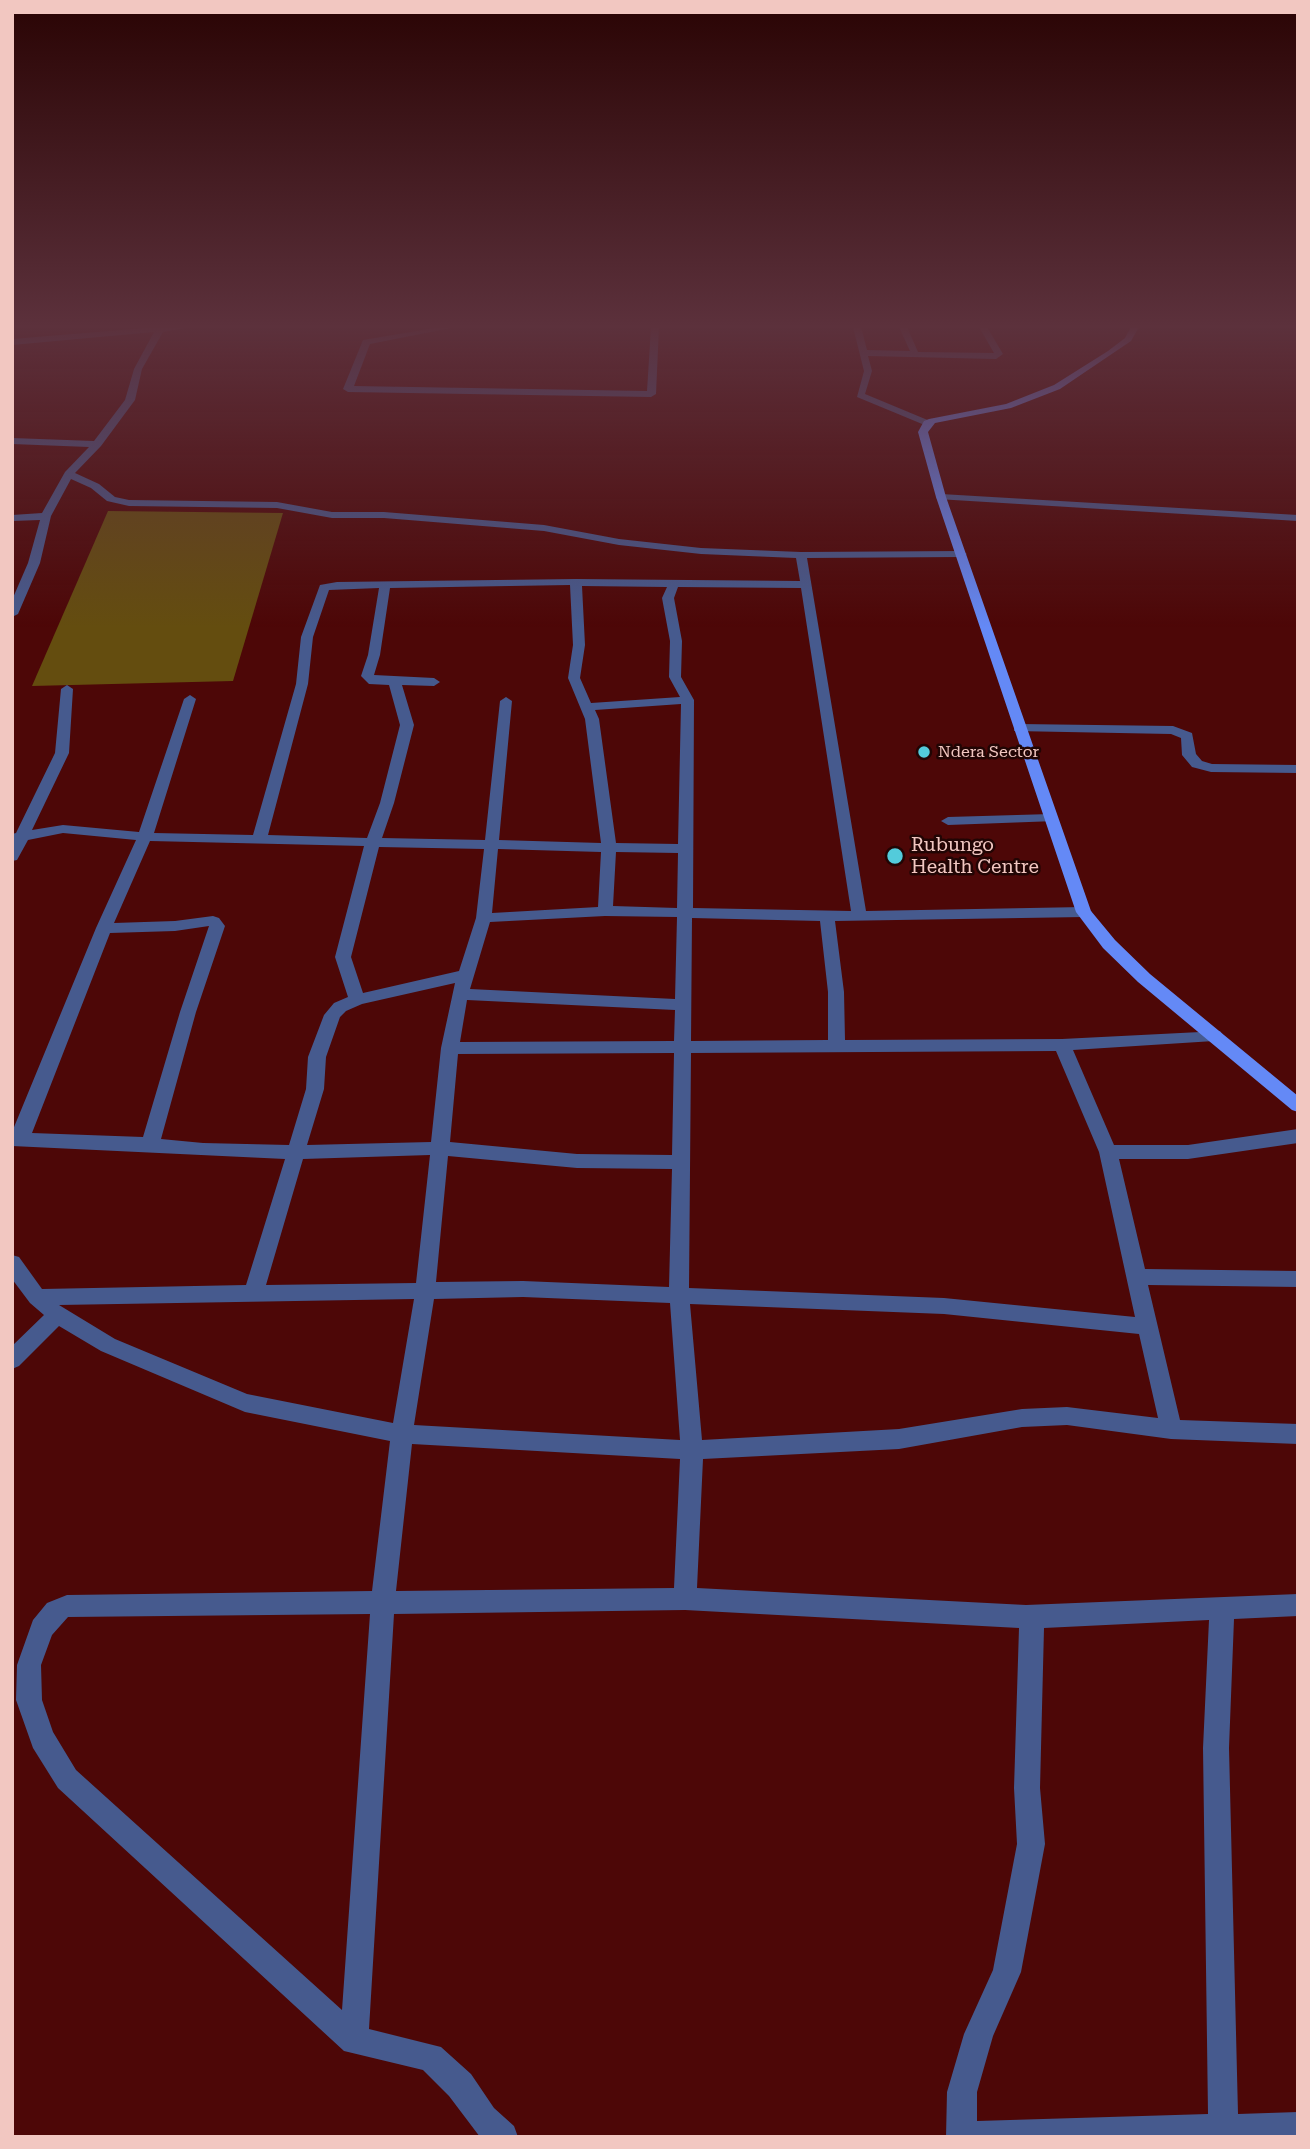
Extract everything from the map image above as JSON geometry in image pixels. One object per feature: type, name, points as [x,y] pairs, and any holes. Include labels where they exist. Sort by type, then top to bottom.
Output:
[{"type":"main road","points":[[925,427],[923,432],[941,497],[1084,912],[1109,944],[1144,978],[1298,1106]]},
{"type":"street","points":[[12,614],[34,563],[46,516],[69,474],[110,427]]},
{"type":"street","points":[[12,441],[98,444]]},
{"type":"street","points":[[69,474],[95,486],[111,499],[129,503],[278,505],[332,515],[449,519],[544,528],[619,542],[701,551],[801,555],[961,554]]},
{"type":"street","points":[[941,497],[1298,519]]},
{"type":"street","points":[[12,518],[46,516]]},
{"type":"street","points":[[801,555],[859,915]]},
{"type":"street","points":[[259,840],[302,684],[307,637],[322,591],[337,585],[576,582],[806,586]]},
{"type":"street","points":[[576,582],[579,645],[574,678],[592,719],[609,849],[605,911]]},
{"type":"street","points":[[385,584],[374,655],[367,676],[373,681],[434,682]]},
{"type":"street","points":[[673,585],[668,598],[676,641],[675,677],[688,700],[679,1295],[692,1450],[685,1599]]},
{"type":"street","points":[[357,1000],[343,957],[365,864],[407,725],[394,681]]},
{"type":"street","points":[[12,857],[16,838],[62,753],[67,689]]},
{"type":"street","points":[[190,699],[145,837],[104,928],[17,1139],[150,1144],[203,1150],[295,1152],[440,1148],[577,1161],[680,1162]]},
{"type":"street","points":[[587,707],[688,700]]},
{"type":"street","points":[[354,2041],[383,1603],[402,1434],[425,1293],[450,1048],[463,984],[484,918],[506,701]]},
{"type":"street","points":[[1019,728],[1173,730],[1187,736],[1189,755],[1198,764],[1211,768],[1298,769]]},
{"type":"street","points":[[948,821],[1051,818]]},
{"type":"street","points":[[16,838],[63,830],[145,837],[685,849]]},
{"type":"street","points":[[484,918],[605,911],[827,916],[1084,912]]},
{"type":"street","points":[[827,916],[836,992],[837,1045]]},
{"type":"street","points":[[104,928],[154,928],[214,920],[218,926],[188,1012],[150,1144]]},
{"type":"street","points":[[254,1291],[315,1089],[317,1057],[332,1015],[340,1007],[357,1000],[463,984],[682,1004]]},
{"type":"street","points":[[450,1048],[1062,1045],[1214,1035]]},
{"type":"street","points":[[1062,1045],[1108,1152],[1171,1429]]},
{"type":"street","points":[[1108,1152],[1188,1152],[1298,1136]]},
{"type":"street","points":[[12,1263],[37,1297],[57,1315],[108,1346],[245,1403],[402,1434],[692,1450],[899,1439],[1022,1418],[1067,1416],[1171,1429],[1298,1434]]},
{"type":"street","points":[[1138,1277],[1298,1279]]},
{"type":"street","points":[[37,1297],[254,1291],[425,1293],[523,1289],[944,1306],[1149,1327]]},
{"type":"street","points":[[12,1360],[57,1315]]},
{"type":"street","points":[[503,2137],[483,2119],[460,2085],[431,2057],[354,2041],[66,1779],[42,1738],[29,1700],[29,1665],[47,1620],[67,1606],[685,1599],[1032,1616],[1298,1605]]},
{"type":"street","points":[[1222,1608],[1216,1748],[1223,2128]]},
{"type":"street","points":[[1032,1616],[1027,1788],[1031,1844],[1007,1972],[979,2034],[962,2092],[963,2137],[1298,2127]]},
{"type":"shaded area","points":[[108,511],[283,513],[233,681],[32,686]]},
{"type":"place","name":"Ndera Sector","points":[[924,752]]},
{"type":"place","name":"Rubungo Health Centre","points":[[895,856]]}]
